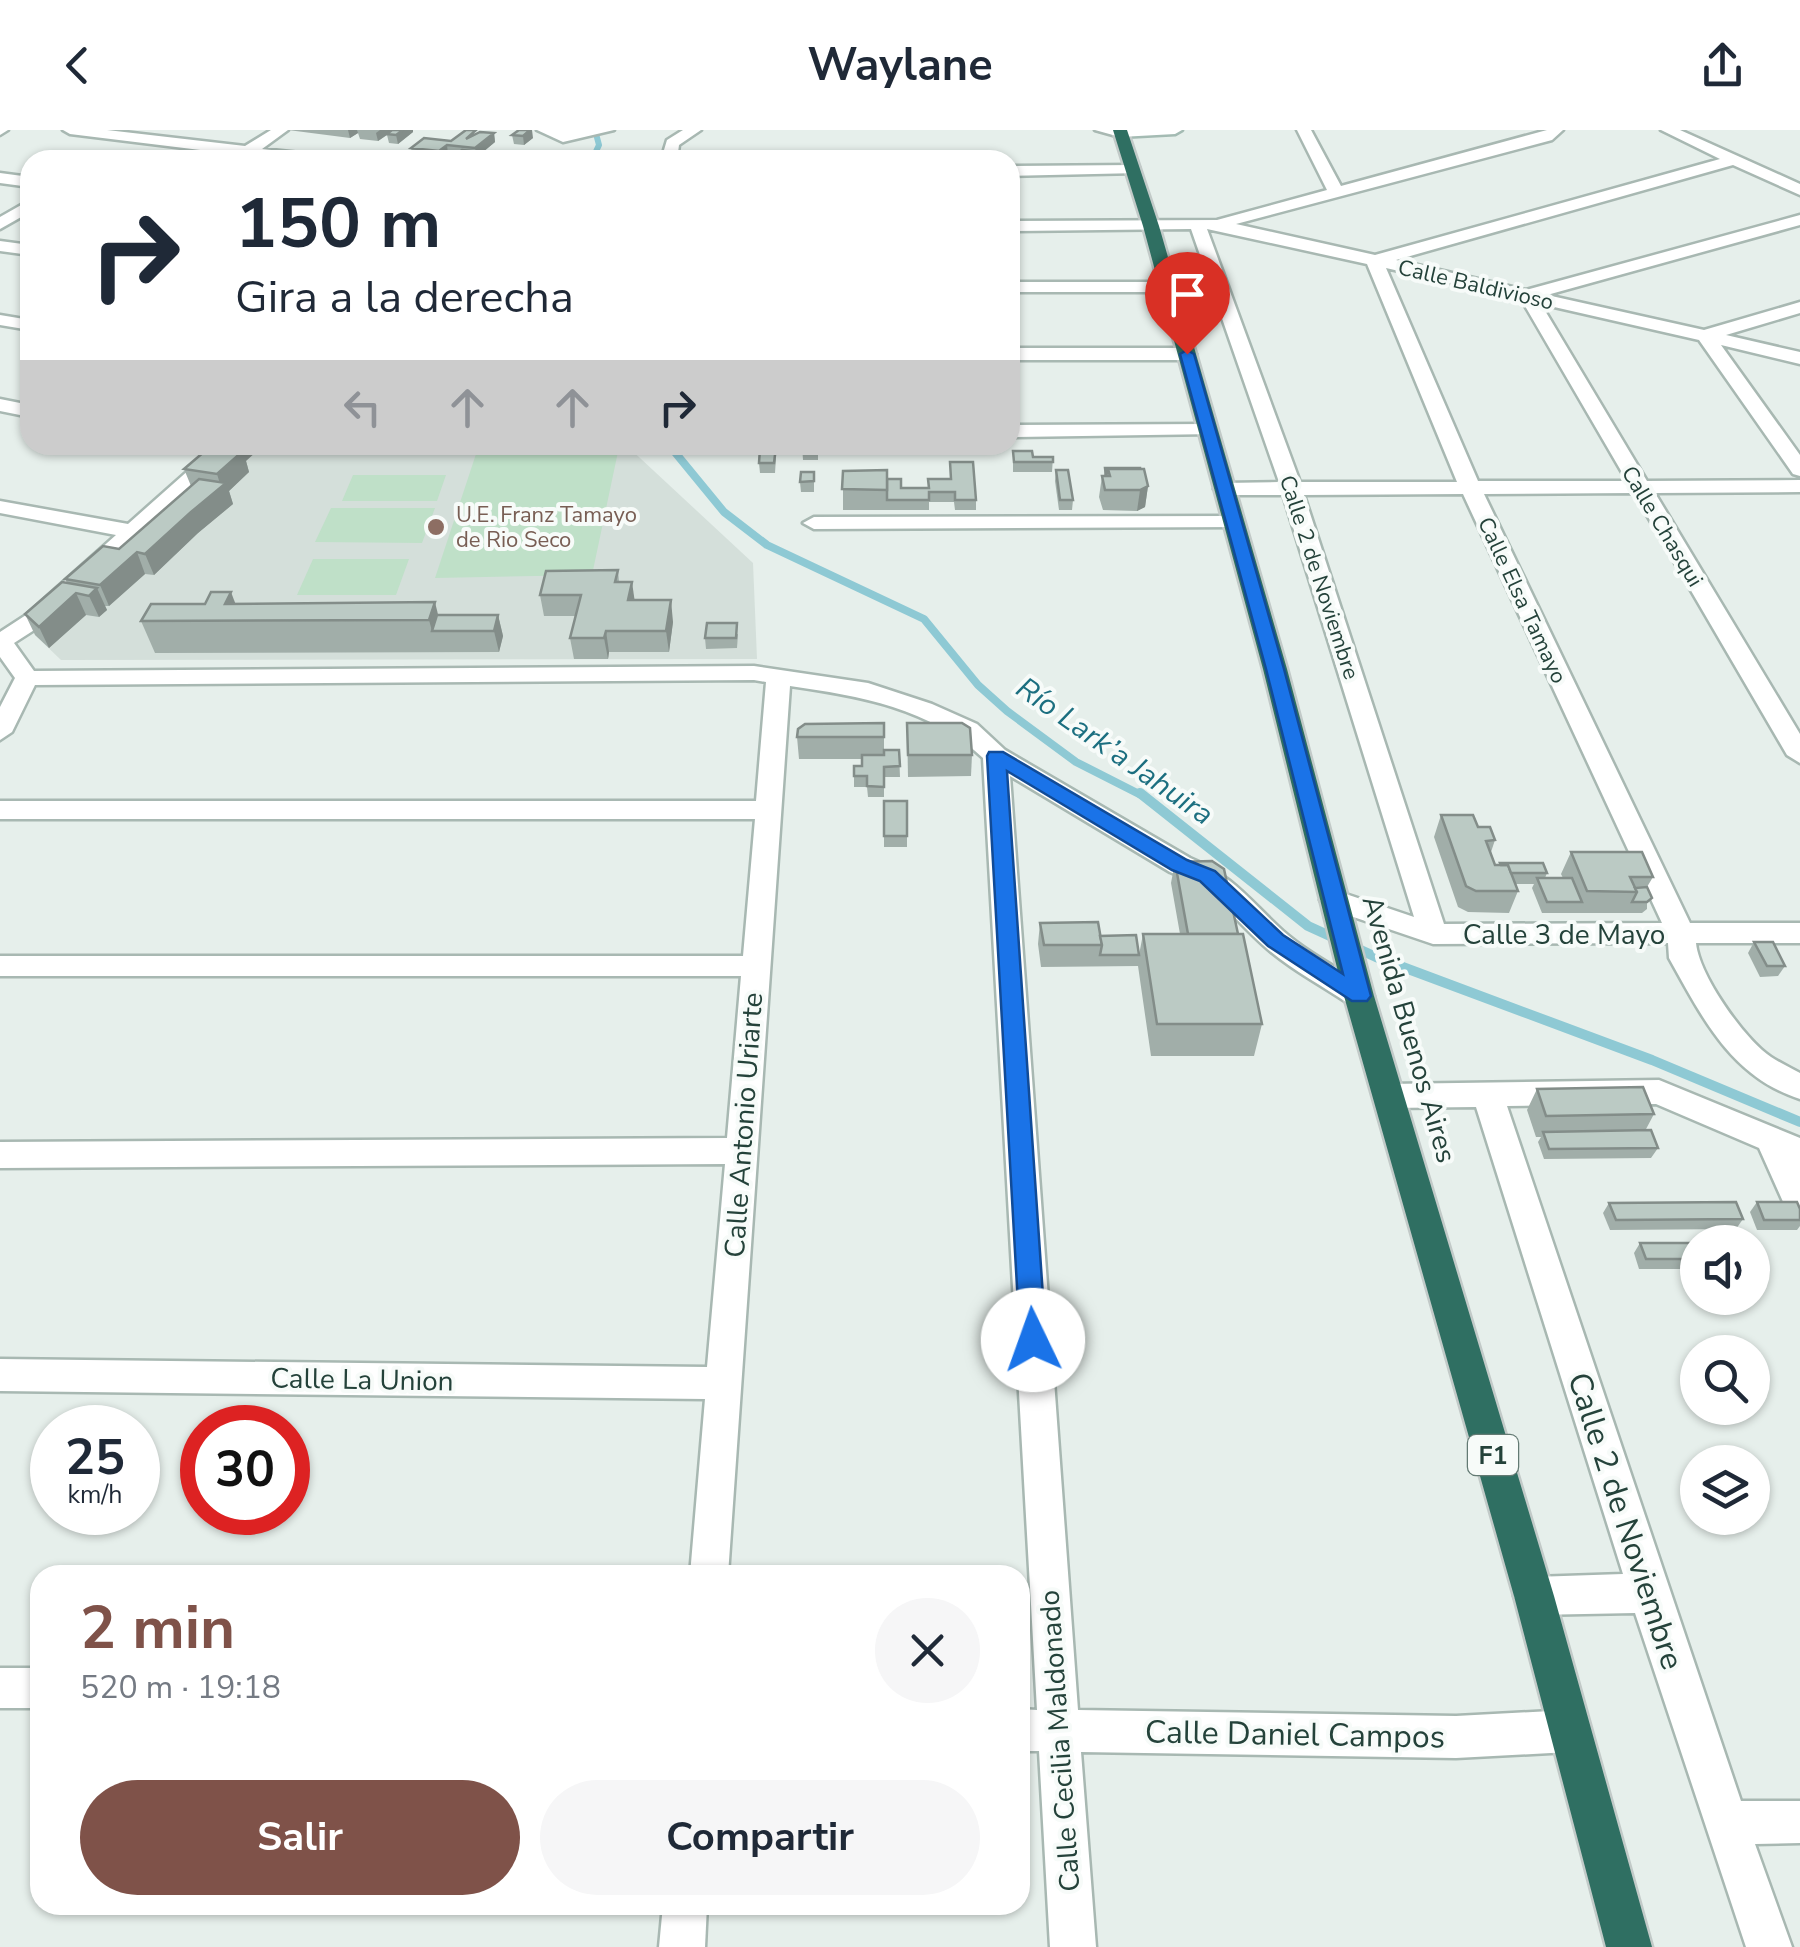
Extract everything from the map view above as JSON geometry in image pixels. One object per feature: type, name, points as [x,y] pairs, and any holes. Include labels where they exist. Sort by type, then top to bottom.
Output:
[{"type":"highway","name":"Avenida Buenos Aires","points":[[1114,131],[1133,170],[1151,226],[1275,669],[1356,980],[1534,1596],[1629,1947]]},
{"type":"street","points":[[70,130],[201,150]]},
{"type":"street","points":[[249,150],[281,130]]},
{"type":"street","points":[[544,130],[563,137],[606,130]]},
{"type":"street","points":[[671,150],[672,143],[694,130]]},
{"type":"street","points":[[1114,131],[1175,130]]},
{"type":"street","points":[[1304,130],[1336,193]]},
{"type":"street","points":[[1206,224],[1336,193],[1547,136],[1556,130]]},
{"type":"street","points":[[1668,130],[1800,190]]},
{"type":"street","points":[[560,150],[563,137]]},
{"type":"street","points":[[1374,261],[1732,162]]},
{"type":"street","points":[[1020,170],[1133,170]]},
{"type":"street","points":[[1782,181],[1800,182]]},
{"type":"street","points":[[1527,296],[1800,220]]},
{"type":"street","name":"Calle Baldivioso","points":[[1020,226],[1206,224],[1800,358]]},
{"type":"street","name":"Calle 2 de Noviembre","points":[[1206,224],[1433,934]]},
{"type":"street","name":"Calle Elsa Tamayo","points":[[1374,261],[1470,488],[1681,934],[1683,958],[1730,1036],[1759,1066],[1800,1086]]},
{"type":"street","points":[[1020,287],[1168,287]]},
{"type":"street","name":"Calle Chasqui","points":[[1527,296],[1800,755]]},
{"type":"street","points":[[1800,308],[1705,336],[1800,470]]},
{"type":"street","points":[[1020,354],[1187,354]]},
{"type":"street","points":[[1020,431],[1208,430]]},
{"type":"street","points":[[27,678],[1,640],[34,620],[219,455]]},
{"type":"street","points":[[1224,489],[1800,486]]},
{"type":"street","points":[[0,507],[132,531]]},
{"type":"street","points":[[814,523],[1232,522]]},
{"type":"street","points":[[27,678],[779,675],[868,690],[968,730],[996,756],[1180,865],[1207,876],[1275,940],[1356,980]]},
{"type":"street","name":"Calle Antonio Uriarte","points":[[710,1565],[779,675]]},
{"type":"street","points":[[0,732],[27,678]]},
{"type":"street","name":"Calle Cecilia Maldonado","points":[[996,756],[1039,1730],[1073,1947]]},
{"type":"street","points":[[0,810],[767,810]]},
{"type":"street","name":"Calle 3 de Mayo","points":[[1337,909],[1433,934],[1800,934]]},
{"type":"street","points":[[0,966],[754,966]]},
{"type":"street","points":[[1390,1096],[1659,1092],[1800,1152]]},
{"type":"street","name":"Calle 2 de Noviembre","points":[[1487,1094],[1648,1593],[1770,1947]]},
{"type":"street","points":[[1770,1137],[1800,1203]]},
{"type":"street","points":[[0,1155],[742,1151]]},
{"type":"street","name":"Calle La Union","points":[[0,1374],[723,1383]]},
{"type":"street","points":[[1534,1596],[1648,1593]]},
{"type":"street","points":[[0,1688],[30,1688]]},
{"type":"street","name":"Calle Daniel Campos","points":[[1039,1730],[1456,1737],[1570,1732]]},
{"type":"street","points":[[1728,1824],[1800,1822]]},
{"type":"street","points":[[682,1947],[684,1915]]},
{"type":"shaded area","name":"U.E. Franz Tamayo de Rio Seco","points":[[231,455],[637,455],[753,563],[757,659],[61,660],[35,635]]},
{"type":"green space","points":[[476,455],[617,455],[592,575],[435,578]]},
{"type":"green space","points":[[353,475],[446,475],[437,501],[342,501]]},
{"type":"green space","points":[[331,508],[435,508],[422,543],[315,542]]},
{"type":"green space","points":[[313,559],[409,559],[396,595],[297,595]]},
{"type":"building","points":[[466,130],[476,130],[466,139],[480,132],[494,133],[475,148],[411,148],[424,138],[451,141]]},
{"type":"building","points":[[530,130],[523,136],[512,135]]},
{"type":"building","points":[[1020,451],[1032,451],[1033,457],[1053,457],[1053,462],[1014,462],[1013,455],[1020,455]]},
{"type":"building","points":[[200,455],[238,455],[217,474],[184,469]]},
{"type":"building","points":[[760,455],[775,455],[774,463],[759,463]]},
{"type":"building","points":[[950,462],[973,462],[976,500],[955,500],[955,492],[929,492],[929,500],[887,500],[887,479],[901,479],[901,488],[929,488],[928,479],[951,479]]},
{"type":"building","points":[[1108,469],[1144,469],[1148,486],[1140,490],[1105,490],[1102,476],[1110,476]]},
{"type":"building","points":[[887,470],[887,490],[842,489],[843,471]]},
{"type":"building","points":[[1056,470],[1068,470],[1073,500],[1060,500]]},
{"type":"building","points":[[801,472],[814,472],[814,481],[800,482]]},
{"type":"building","points":[[199,479],[226,483],[145,554],[137,552],[100,585],[65,579],[103,546],[119,549]]},
{"type":"building","points":[[618,570],[615,582],[632,582],[628,600],[671,600],[666,631],[606,631],[604,638],[570,638],[581,595],[540,595],[546,571]]},
{"type":"building","points":[[62,582],[97,588],[89,596],[76,593],[39,627],[25,614]]},
{"type":"building","points":[[211,592],[231,592],[225,604],[435,602],[429,620],[141,621],[151,604],[205,604]]},
{"type":"building","points":[[437,615],[498,615],[494,631],[432,631]]},
{"type":"building","points":[[707,623],[737,623],[736,638],[705,638]]},
{"type":"building","points":[[884,723],[884,737],[797,737],[798,729],[805,724]]},
{"type":"building","points":[[907,723],[962,723],[970,728],[972,755],[908,755]]},
{"type":"building","points":[[884,750],[899,750],[900,766],[884,767],[884,787],[867,786],[867,776],[854,776],[854,766],[862,766],[862,755],[884,755]]},
{"type":"building","points":[[884,801],[907,801],[907,836],[884,836]]},
{"type":"building","points":[[1441,815],[1473,815],[1478,827],[1490,827],[1495,840],[1486,841],[1495,865],[1508,865],[1518,891],[1476,891],[1466,886]]},
{"type":"building","points":[[1571,852],[1642,852],[1653,877],[1630,877],[1637,892],[1587,891]]},
{"type":"building","points":[[1212,861],[1224,869],[1238,934],[1188,934],[1175,862]]},
{"type":"building","points":[[1500,863],[1543,863],[1547,873],[1511,873],[1508,865]]},
{"type":"building","points":[[1537,878],[1572,878],[1582,902],[1547,902]]},
{"type":"building","points":[[1647,887],[1652,898],[1632,902],[1635,888]]},
{"type":"building","points":[[1098,922],[1102,945],[1044,945],[1040,923]]},
{"type":"building","points":[[1143,934],[1243,934],[1262,1024],[1157,1024]]},
{"type":"building","points":[[1136,935],[1139,955],[1100,955],[1100,936]]},
{"type":"building","points":[[1754,942],[1773,942],[1785,966],[1767,966]]},
{"type":"building","points":[[1643,1087],[1654,1114],[1546,1116],[1537,1089]]},
{"type":"building","points":[[1651,1130],[1658,1148],[1549,1149],[1543,1132]]},
{"type":"building","points":[[1736,1202],[1743,1219],[1616,1220],[1609,1203]]},
{"type":"building","points":[[1757,1202],[1797,1202],[1800,1220],[1764,1220]]},
{"type":"building","points":[[1640,1243],[1680,1243],[1680,1259],[1646,1259]]},
{"type":"waterway","name":"Río Lark’a Jahuira","points":[[595,130],[597,150]]},
{"type":"waterway","name":"Río Lark’a Jahuira","points":[[677,455],[724,512],[767,545],[924,619],[978,685],[1007,711],[1076,762],[1143,796]]},
{"type":"waterway","name":"Río Lark’a Jahuira","points":[[1140,793],[1308,926],[1376,957],[1652,1060],[1800,1122]]},
{"type":"place","name":"U.E. Franz Tamayo de Rio Seco","points":[[436,527]]},
{"type":"route","points":[[1033,1340],[996,756],[1180,865],[1207,876],[1275,940],[1360,996],[1275,669],[1187,354]]}]
